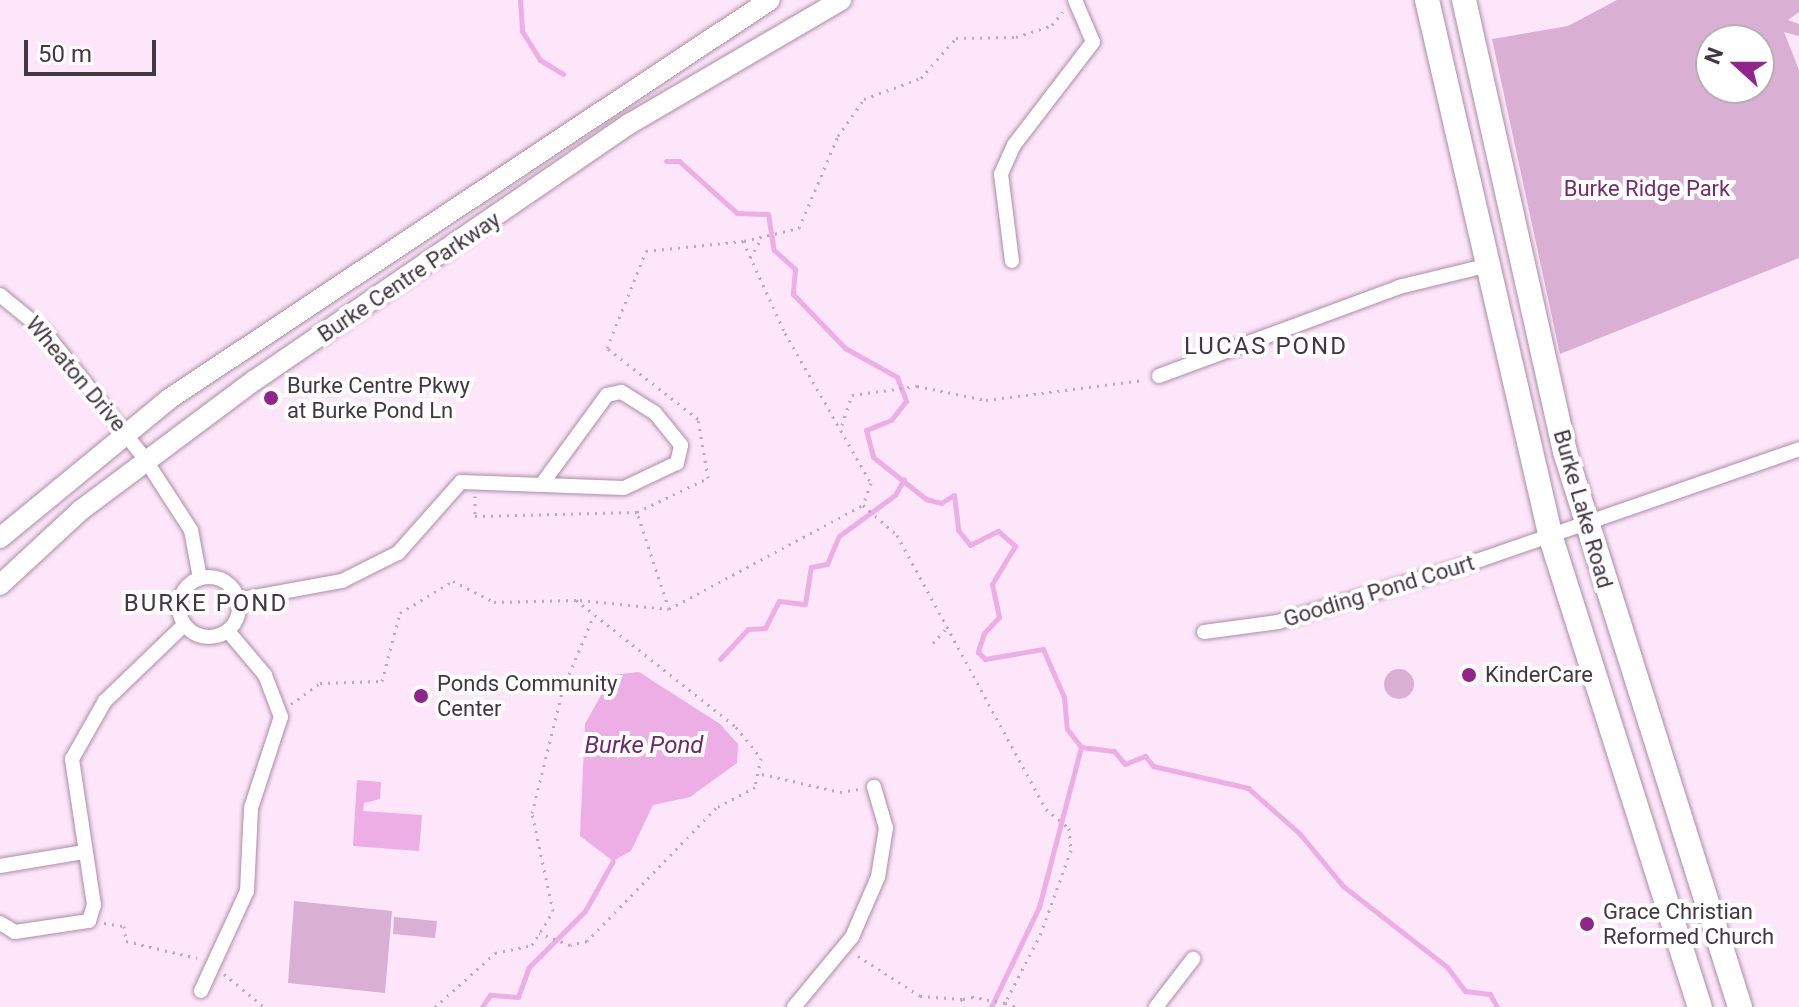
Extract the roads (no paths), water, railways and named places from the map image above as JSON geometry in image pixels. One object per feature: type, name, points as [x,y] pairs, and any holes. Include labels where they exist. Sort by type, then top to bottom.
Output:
[{"type":"main road","name":"Burke Centre Parkway","points":[[0,538],[125,431],[770,0]]},
{"type":"main road","name":"Burke Centre Parkway","points":[[0,585],[145,459],[629,124],[841,0]]},
{"type":"main road","name":"Burke Lake Road","points":[[1427,0],[1485,266],[1551,538],[1700,1007]]},
{"type":"main road","name":"Burke Lake Road","points":[[1464,0],[1520,267],[1587,525],[1740,1007]]},
{"type":"street","points":[[1012,261],[1001,174],[1014,145],[1093,42],[1077,5]]},
{"type":"street","points":[[1159,376],[1399,287],[1485,266]]},
{"type":"street","name":"Wheaton Drive","points":[[0,295],[44,331],[145,459],[191,530],[200,578]]},
{"type":"street","points":[[238,600],[342,581],[398,553],[461,482],[521,488],[544,481],[624,488],[677,463],[681,445],[655,413],[621,392],[607,395],[544,481]]},
{"type":"street","name":"Gooding Pond Court","points":[[1204,632],[1278,622],[1551,538],[1799,449]]},
{"type":"street","points":[[184,625],[180,597],[200,578],[219,579],[238,600]]},
{"type":"street","points":[[228,631],[238,600]]},
{"type":"street","points":[[184,625],[205,637],[228,631]]},
{"type":"street","points":[[0,923],[15,932],[89,921],[94,905],[72,759],[85,728],[184,625]]},
{"type":"street","points":[[201,991],[247,891],[251,808],[281,717],[265,675],[228,631]]},
{"type":"street","points":[[794,1007],[845,947],[885,845],[874,787]]},
{"type":"street","points":[[0,866],[85,852]]},
{"type":"street","points":[[1156,1007],[1193,959]]},
{"type":"water","name":"Burke Pond","points":[[639,672],[720,724],[738,744],[737,763],[690,797],[653,805],[631,851],[613,861],[580,836],[585,724],[612,675]]},
{"type":"water","points":[[357,780],[381,782],[380,799],[364,803],[363,811],[422,815],[419,851],[353,846]]},
{"type":"waterway","points":[[520,0],[522,31],[540,60],[563,74]]},
{"type":"waterway","points":[[666,161],[679,161],[737,213],[768,214],[774,250],[795,269],[793,294],[845,348],[897,377],[906,401],[891,420],[866,430],[873,457],[926,499],[941,503],[954,495],[958,530],[970,545],[998,531],[1015,546],[992,584],[999,617],[984,633],[978,652],[985,659],[1043,649],[1064,697],[1067,729],[1081,747],[1114,751],[1125,764],[1145,756],[1153,766],[1248,788],[1300,834],[1343,886],[1447,967],[1465,991],[1490,994],[1497,1007]]},
{"type":"waterway","points":[[720,659],[748,629],[765,628],[779,601],[805,604],[811,567],[827,564],[839,536],[895,495],[904,479]]},
{"type":"waterway","points":[[991,1007],[1039,907],[1081,747]]},
{"type":"waterway","points":[[482,1007],[490,995],[518,997],[529,967],[585,911],[613,861]]},
{"type":"place","name":"Burke Centre Pkwy at Burke Pond Ln","points":[[271,398]]},
{"type":"place","name":"KinderCare","points":[[1469,675]]},
{"type":"place","name":"Ponds Community Center","points":[[421,696]]},
{"type":"place","name":"Grace Christian Reformed Church","points":[[1587,924]]},
{"type":"district","name":"LUCAS POND","points":[[1266,347]]},
{"type":"district","name":"BURKE POND","points":[[206,604]]},
{"type":"park label","name":"Burke Ridge Park","points":[[1647,189]]}]
